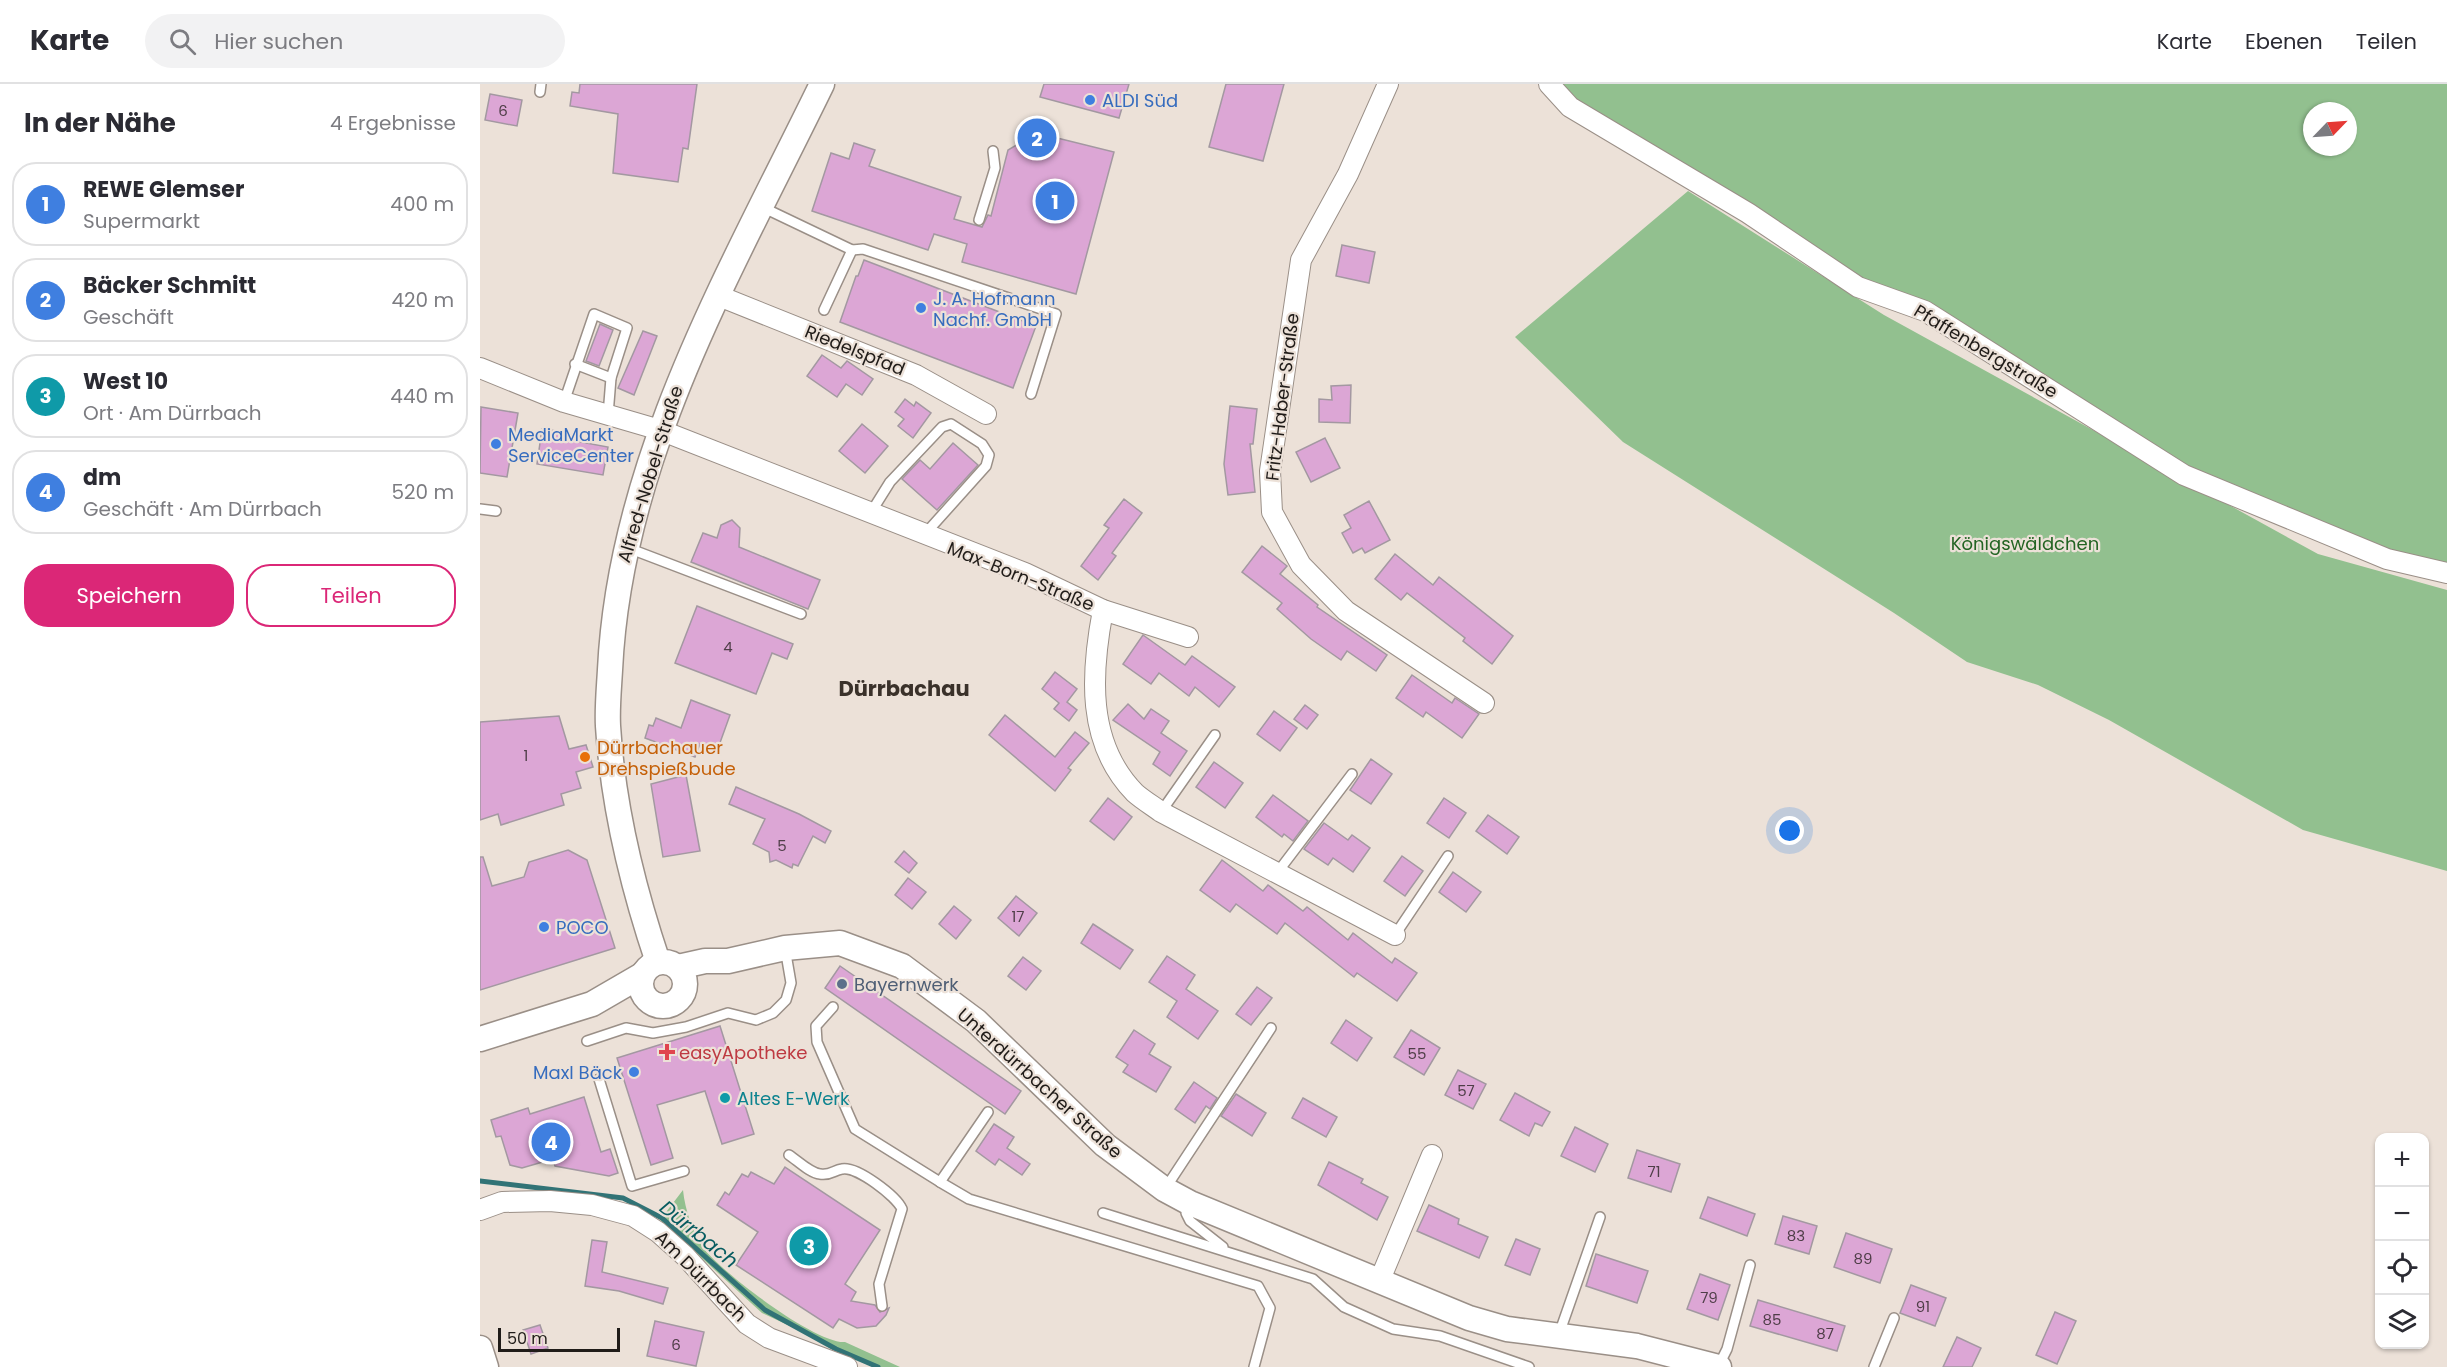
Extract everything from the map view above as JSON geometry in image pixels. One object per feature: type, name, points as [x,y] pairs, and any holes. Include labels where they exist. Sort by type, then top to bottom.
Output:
[{"type":"street","name":"Alfred-Nobel-Straße","points":[[647,1000],[640,988],[666,973],[627,858],[617,811],[608,723],[612,630],[626,547],[660,430],[674,391],[822,84]]},
{"type":"street","name":"Fritz-Haber-Straße","points":[[1389,84],[1348,174],[1301,260],[1270,471],[1272,512],[1301,565],[1346,610],[1484,703]]},
{"type":"street","name":"Pfaffenbergstraße","points":[[1549,84],[1570,107],[1748,213],[1858,287],[1925,311],[2184,475],[2387,559],[2447,573]]},
{"type":"street","name":"Riedelspfad","points":[[719,296],[916,375],[986,414]]},
{"type":"street","name":"Max-Born-Straße","points":[[480,368],[564,402],[660,430],[923,536],[1024,573],[1103,610],[1094,657],[1095,710],[1110,761],[1136,793],[1161,812],[1395,935]]},
{"type":"street","points":[[1103,610],[1188,637]]},
{"type":"street","name":"Unterdürrbacher Straße","points":[[480,1039],[592,1004],[666,973],[694,981],[710,975],[728,961],[785,948],[840,943],[902,966],[976,1021],[1106,1145],[1164,1189],[1190,1203],[1379,1282],[1498,1327],[1637,1346],[1718,1367]]},
{"type":"street","name":"Unterdürrbacher Straße","points":[[592,1004],[619,1005],[647,1000],[666,1007],[678,1001],[666,973]]},
{"type":"street","points":[[1379,1282],[1432,1155]]},
{"type":"street","name":"Am Dürrbach","points":[[480,1210],[502,1202],[550,1201],[592,1205],[633,1216],[658,1232],[686,1256],[747,1324],[769,1338],[847,1367]]},
{"type":"street","points":[[480,1348],[486,1367]]},
{"type":"lane","points":[[979,220],[995,168],[993,151]]},
{"type":"lane","points":[[762,207],[852,250],[863,249],[1056,314],[1031,394]]},
{"type":"lane","points":[[824,310],[852,250]]},
{"type":"lane","points":[[564,402],[575,364],[594,314],[627,328],[610,378],[608,415]]},
{"type":"lane","points":[[575,364],[610,378]]},
{"type":"lane","points":[[870,514],[890,482],[942,427],[951,424],[982,444],[989,455],[986,466],[923,536]]},
{"type":"lane","points":[[480,509],[496,511]]},
{"type":"lane","points":[[626,547],[801,614]]},
{"type":"lane","points":[[1161,812],[1215,735]]},
{"type":"lane","points":[[1276,873],[1352,774]]},
{"type":"lane","points":[[1395,935],[1448,856]]},
{"type":"lane","points":[[587,1041],[626,1028],[653,1033],[686,1027],[728,1013],[756,1020],[773,1013],[786,1000],[791,982],[785,948]]},
{"type":"lane","points":[[833,1007],[816,1026],[817,1042],[855,1129],[969,1199],[1258,1286],[1270,1308],[1254,1367]]},
{"type":"lane","points":[[1164,1189],[1271,1029]]},
{"type":"lane","points":[[599,1079],[633,1186],[684,1170]]},
{"type":"lane","points":[[940,1182],[988,1112]]},
{"type":"lane","points":[[789,1155],[818,1174],[830,1174],[842,1169],[854,1170],[898,1200],[902,1209],[879,1284],[882,1306]]},
{"type":"lane","points":[[1190,1203],[1186,1213],[1190,1221],[1227,1250]]},
{"type":"lane","points":[[1103,1213],[1313,1278],[1344,1307],[1393,1329],[1440,1336],[1529,1367]]},
{"type":"lane","points":[[1558,1336],[1600,1217]]},
{"type":"lane","points":[[1718,1367],[1726,1349],[1750,1265]]},
{"type":"lane","points":[[1874,1367],[1894,1318]]},
{"type":"green space","points":[[1549,84],[2447,84],[2447,573],[2184,475],[1925,311],[1858,287]]},
{"type":"green space","name":"Königswäldchen","points":[[1688,191],[1884,315],[2318,554],[2447,590],[2447,871],[2303,830],[2109,720],[2038,685],[1967,662],[1894,613],[1623,442],[1515,337]]},
{"type":"green space","points":[[683,1190],[690,1222],[697,1237],[705,1250],[731,1275],[771,1306],[814,1332],[831,1340],[845,1342],[900,1367],[878,1367],[762,1313],[660,1220]]},
{"type":"building","points":[[580,84],[697,84],[688,149],[683,148],[678,182],[613,173],[618,114],[570,106],[572,92],[579,93]]},
{"type":"building","name":"ALDI Süd","points":[[1044,84],[1129,84],[1119,118],[1040,97]]},
{"type":"building","points":[[1226,84],[1284,84],[1263,161],[1209,147]]},
{"type":"building","points":[[490,94],[522,100],[517,126],[485,120]]},
{"type":"building","points":[[1037,133],[1114,152],[1076,294],[962,262],[967,244],[934,234],[928,250],[812,211],[831,153],[849,159],[854,143],[875,150],[869,166],[961,197],[954,219],[982,227],[988,215],[991,216],[1008,150]]},
{"type":"building","points":[[1342,245],[1375,252],[1369,283],[1336,276]]},
{"type":"building","points":[[864,260],[1036,326],[1013,388],[840,322]]},
{"type":"building","points":[[600,324],[613,330],[599,366],[586,361]]},
{"type":"building","points":[[643,331],[657,336],[634,395],[618,388]]},
{"type":"building","points":[[822,355],[841,368],[847,361],[873,379],[862,395],[846,384],[837,397],[807,376]]},
{"type":"building","points":[[1351,385],[1350,423],[1319,422],[1319,399],[1332,400],[1331,386]]},
{"type":"building","points":[[905,399],[914,406],[916,402],[931,413],[913,438],[898,426],[904,419],[895,412]]},
{"type":"building","points":[[1230,406],[1257,409],[1253,444],[1250,444],[1255,492],[1228,495],[1224,464]]},
{"type":"building","name":"MediaMarkt ServiceCenter","points":[[481,407],[518,413],[507,477],[480,473]]},
{"type":"building","points":[[862,424],[888,446],[865,473],[839,451]]},
{"type":"building","points":[[542,429],[565,432],[564,439],[608,447],[603,475],[537,464]]},
{"type":"building","points":[[1325,438],[1340,468],[1311,482],[1296,452]]},
{"type":"building","points":[[953,443],[978,465],[937,510],[902,479],[920,460],[930,469]]},
{"type":"building","points":[[1124,499],[1142,513],[1112,553],[1116,556],[1098,580],[1081,566],[1109,528],[1104,525]]},
{"type":"building","points":[[1369,501],[1390,540],[1365,553],[1362,548],[1353,553],[1342,533],[1351,528],[1344,515]]},
{"type":"building","points":[[732,520],[740,528],[739,547],[820,580],[808,609],[691,562],[703,533],[717,538],[721,525]]},
{"type":"building","points":[[1262,546],[1287,566],[1280,574],[1318,605],[1317,607],[1387,655],[1376,671],[1347,651],[1341,660],[1311,639],[1277,609],[1282,603],[1242,572]]},
{"type":"building","points":[[1395,554],[1433,585],[1439,577],[1513,636],[1492,664],[1463,641],[1465,638],[1407,593],[1401,600],[1375,579]]},
{"type":"building","points":[[697,606],[793,644],[787,659],[772,653],[756,694],[675,663]]},
{"type":"building","points":[[1143,635],[1185,665],[1192,656],[1235,687],[1219,707],[1195,687],[1189,696],[1159,673],[1151,684],[1123,664]]},
{"type":"building","points":[[1055,672],[1077,689],[1067,702],[1077,710],[1069,721],[1054,709],[1059,703],[1042,689]]},
{"type":"building","points":[[1412,675],[1452,703],[1455,698],[1479,714],[1462,738],[1426,712],[1423,717],[1396,698]]},
{"type":"building","points":[[691,700],[730,715],[717,751],[700,744],[695,757],[645,738],[649,725],[653,726],[656,718],[681,728]]},
{"type":"building","points":[[1128,704],[1144,719],[1151,709],[1169,721],[1161,733],[1187,751],[1170,776],[1153,764],[1160,752],[1113,720]]},
{"type":"building","points":[[1305,705],[1318,715],[1307,729],[1294,719]]},
{"type":"building","points":[[1274,711],[1297,728],[1280,751],[1257,734]]},
{"type":"building","points":[[1005,715],[1055,757],[1075,732],[1089,743],[1068,768],[1071,770],[1055,791],[989,735]]},
{"type":"building","points":[[559,716],[569,749],[586,745],[593,767],[576,772],[581,788],[561,794],[564,805],[501,825],[498,814],[480,820],[480,722]]},
{"type":"building","points":[[1371,759],[1392,774],[1371,804],[1350,790]]},
{"type":"building","points":[[1214,762],[1243,783],[1225,808],[1196,787]]},
{"type":"building","points":[[686,775],[700,851],[663,857],[651,784]]},
{"type":"building","points":[[736,787],[799,814],[831,831],[825,843],[813,836],[798,866],[793,864],[792,868],[776,860],[770,862],[769,852],[753,844],[765,819],[729,804]]},
{"type":"building","points":[[1273,795],[1308,821],[1293,841],[1284,834],[1282,837],[1256,817]]},
{"type":"building","points":[[1108,798],[1132,817],[1114,840],[1090,821]]},
{"type":"building","points":[[1444,798],[1466,813],[1449,838],[1427,823]]},
{"type":"building","points":[[1488,815],[1519,837],[1507,854],[1476,831]]},
{"type":"building","points":[[1324,823],[1348,840],[1352,835],[1370,848],[1353,872],[1333,858],[1328,865],[1304,849]]},
{"type":"building","name":"POCO","points":[[568,850],[587,860],[615,948],[480,990],[480,857],[483,857],[492,886],[524,877],[529,862]]},
{"type":"building","points":[[904,851],[917,863],[909,873],[895,862]]},
{"type":"building","points":[[1402,856],[1423,871],[1405,896],[1384,881]]},
{"type":"building","points":[[1222,860],[1263,891],[1268,885],[1303,911],[1307,907],[1348,940],[1353,933],[1392,963],[1395,958],[1417,973],[1397,1001],[1357,973],[1354,977],[1285,923],[1277,934],[1236,904],[1230,912],[1200,890]]},
{"type":"building","points":[[1453,872],[1481,892],[1466,912],[1439,892]]},
{"type":"building","points":[[908,878],[926,892],[912,909],[895,895]]},
{"type":"building","points":[[1016,896],[1037,913],[1019,936],[998,918]]},
{"type":"building","points":[[954,906],[971,920],[956,939],[939,924]]},
{"type":"building","points":[[1093,924],[1133,950],[1120,969],[1081,943]]},
{"type":"building","points":[[1167,956],[1195,975],[1186,989],[1218,1011],[1198,1039],[1167,1017],[1177,1001],[1149,982]]},
{"type":"building","points":[[1023,957],[1041,971],[1026,990],[1008,976]]},
{"type":"building","points":[[840,966],[1021,1091],[1005,1114],[825,988]]},
{"type":"building","points":[[1257,987],[1272,998],[1251,1025],[1236,1014]]},
{"type":"building","points":[[1346,1020],[1372,1038],[1357,1061],[1331,1043]]},
{"type":"building","name":"Altes E-Werk","points":[[720,1026],[754,1134],[722,1144],[705,1091],[657,1105],[673,1158],[651,1165],[617,1058]]},
{"type":"building","points":[[1134,1030],[1155,1044],[1149,1054],[1171,1067],[1156,1092],[1123,1072],[1128,1065],[1116,1057]]},
{"type":"building","points":[[1411,1030],[1440,1048],[1424,1075],[1394,1057]]},
{"type":"building","points":[[1458,1070],[1486,1084],[1473,1109],[1445,1095]]},
{"type":"building","points":[[1194,1082],[1217,1098],[1210,1109],[1206,1106],[1195,1123],[1175,1109]]},
{"type":"building","points":[[1515,1093],[1550,1112],[1542,1126],[1535,1123],[1529,1136],[1500,1120]]},
{"type":"building","points":[[1236,1094],[1266,1113],[1252,1136],[1221,1116]]},
{"type":"building","points":[[584,1097],[601,1152],[610,1149],[618,1173],[609,1176],[555,1166],[553,1159],[522,1168],[510,1165],[501,1136],[496,1137],[491,1120],[528,1108],[530,1114]]},
{"type":"building","points":[[1303,1098],[1337,1117],[1326,1137],[1292,1118]]},
{"type":"building","points":[[994,1124],[1014,1137],[1007,1148],[1030,1164],[1022,1175],[999,1159],[995,1165],[976,1151]]},
{"type":"building","points":[[1575,1127],[1608,1144],[1595,1172],[1561,1156]]},
{"type":"building","points":[[1637,1150],[1680,1164],[1671,1192],[1628,1178]]},
{"type":"building","points":[[1329,1162],[1363,1179],[1361,1183],[1388,1197],[1377,1220],[1318,1185]]},
{"type":"building","points":[[785,1167],[880,1230],[845,1284],[856,1292],[851,1301],[875,1305],[880,1312],[889,1308],[876,1326],[857,1328],[839,1319],[833,1328],[736,1265],[758,1232],[717,1205],[725,1192],[729,1195],[742,1174],[748,1177],[751,1172],[774,1184]]},
{"type":"building","points":[[1708,1197],[1755,1214],[1747,1236],[1700,1218]]},
{"type":"building","points":[[1429,1205],[1459,1219],[1458,1224],[1488,1237],[1479,1258],[1417,1231]]},
{"type":"building","points":[[1783,1216],[1817,1226],[1809,1254],[1775,1244]]},
{"type":"building","points":[[1846,1233],[1892,1249],[1880,1283],[1834,1267]]},
{"type":"building","points":[[1516,1239],[1540,1249],[1530,1275],[1505,1265]]},
{"type":"building","points":[[592,1240],[607,1242],[602,1272],[668,1288],[663,1304],[619,1291],[585,1286]]},
{"type":"building","points":[[1596,1254],[1648,1271],[1637,1303],[1586,1286]]},
{"type":"building","points":[[1700,1274],[1730,1285],[1718,1320],[1687,1309]]},
{"type":"building","points":[[1911,1285],[1946,1298],[1935,1326],[1900,1313]]},
{"type":"building","points":[[1758,1300],[1845,1326],[1837,1351],[1750,1326]]},
{"type":"building","points":[[2055,1312],[2076,1321],[2057,1364],[2036,1355]]},
{"type":"building","points":[[655,1321],[704,1332],[696,1366],[647,1356]]},
{"type":"building","points":[[540,1325],[548,1348],[531,1354],[523,1330]]},
{"type":"building","points":[[1957,1337],[1981,1348],[1972,1367],[1943,1367]]},
{"type":"waterway","name":"Dürrbach","points":[[480,1181],[623,1198],[662,1218],[765,1310],[836,1349],[878,1367]]},
{"type":"place","name":"ALDI Süd","points":[[1090,100]]},
{"type":"place","name":"Bäcker Schmitt","points":[[1037,138]]},
{"type":"place","name":"REWE Glemser","points":[[1055,201]]},
{"type":"place","name":"J. A. Hofmann Nachf. GmbH","points":[[921,308]]},
{"type":"place","name":"MediaMarkt ServiceCenter","points":[[496,444]]},
{"type":"place","name":"Dürrbachauer Drehspießbude","points":[[585,757]]},
{"type":"place","name":"POCO","points":[[544,927]]},
{"type":"place","name":"Bayernwerk","points":[[842,984]]},
{"type":"place","name":"easyApotheke","points":[[667,1052]]},
{"type":"place","name":"Maxl Bäck","points":[[634,1072]]},
{"type":"place","name":"Altes E-Werk","points":[[725,1098]]},
{"type":"place","name":"dm","points":[[551,1142]]},
{"type":"place","name":"West 10","points":[[809,1246]]},
{"type":"district","name":"Dürrbachau","points":[[904,688]]}]
